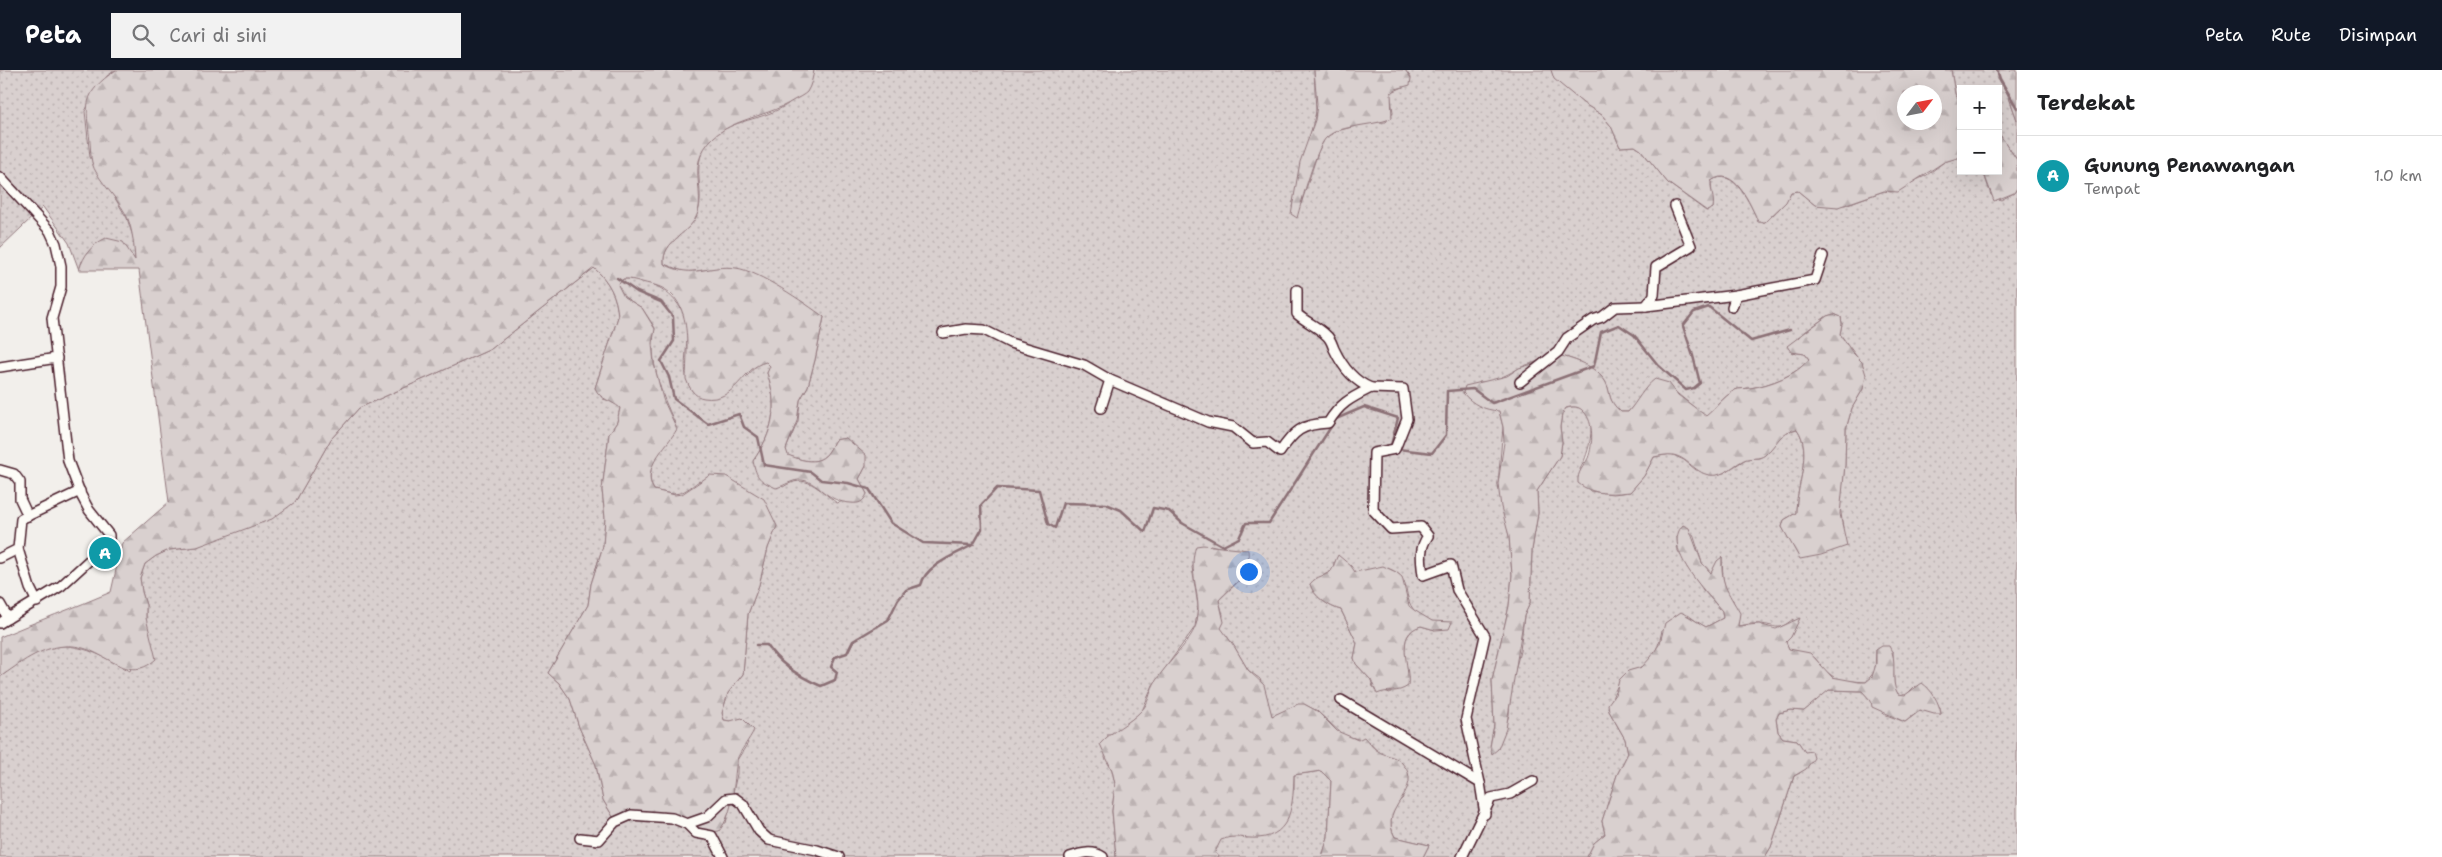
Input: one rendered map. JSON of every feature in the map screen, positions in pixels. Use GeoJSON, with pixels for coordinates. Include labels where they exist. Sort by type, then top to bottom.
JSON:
{"type":"FeatureCollection","features":[{"type":"Feature","properties":{"kind":"street"},"geometry":{"type":"LineString","coordinates":[[0,177],[50,231],[56,244],[61,266],[61,287],[52,318],[68,461],[89,510],[109,535],[110,542],[62,586],[38,602],[4,620],[0,604]]}},
{"type":"Feature","properties":{"kind":"street"},"geometry":{"type":"LineString","coordinates":[[1646,306],[1654,295],[1656,267],[1692,246],[1675,206]]}},
{"type":"Feature","properties":{"kind":"street"},"geometry":{"type":"LineString","coordinates":[[1520,382],[1558,352],[1567,338],[1593,320],[1602,317],[1617,307],[1646,306],[1736,294],[1815,280],[1824,256]]}},
{"type":"Feature","properties":{"kind":"street"},"geometry":{"type":"LineString","coordinates":[[1297,290],[1297,314],[1316,326],[1331,340],[1346,372],[1371,388],[1403,389],[1407,419],[1395,449],[1374,453],[1373,510],[1391,528],[1421,527],[1428,536],[1422,543],[1423,575],[1451,565],[1458,590],[1485,636],[1466,719],[1485,814]]}},
{"type":"Feature","properties":{"kind":"street"},"geometry":{"type":"LineString","coordinates":[[1732,307],[1736,294]]}},
{"type":"Feature","properties":{"kind":"street"},"geometry":{"type":"LineString","coordinates":[[943,333],[966,329],[984,330],[1010,343],[1084,365],[1110,380],[1208,422],[1233,427],[1253,443],[1267,442],[1280,452],[1289,438],[1296,435],[1299,428],[1306,425],[1328,423],[1336,409],[1346,401],[1371,388]]}},
{"type":"Feature","properties":{"kind":"street"},"geometry":{"type":"LineString","coordinates":[[0,367],[57,358]]}},
{"type":"Feature","properties":{"kind":"street"},"geometry":{"type":"LineString","coordinates":[[1101,408],[1110,380]]}},
{"type":"Feature","properties":{"kind":"street"},"geometry":{"type":"LineString","coordinates":[[0,470],[14,474],[20,482],[20,499],[28,516]]}},
{"type":"Feature","properties":{"kind":"street"},"geometry":{"type":"LineString","coordinates":[[38,602],[30,588],[18,549],[21,519],[80,491]]}},
{"type":"Feature","properties":{"kind":"street"},"geometry":{"type":"LineString","coordinates":[[0,558],[18,549]]}},
{"type":"Feature","properties":{"kind":"street"},"geometry":{"type":"LineString","coordinates":[[1341,700],[1480,783]]}},
{"type":"Feature","properties":{"kind":"street"},"geometry":{"type":"LineString","coordinates":[[1462,857],[1492,798],[1510,794],[1533,781]]}},
{"type":"Feature","properties":{"kind":"street"},"geometry":{"type":"LineString","coordinates":[[687,824],[707,817],[726,799],[735,798],[744,804],[759,831],[769,840],[834,856]]}},
{"type":"Feature","properties":{"kind":"street"},"geometry":{"type":"LineString","coordinates":[[580,838],[599,840],[615,822],[631,815],[672,818],[687,824],[696,833],[712,836],[723,857]]}},
{"type":"Feature","properties":{"kind":"street"},"geometry":{"type":"LineString","coordinates":[[1070,857],[1080,853],[1097,853],[1103,857]]}},
{"type":"Feature","properties":{"kind":"green space"},"geometry":{"type":"Polygon","coordinates":[[[0,70],[116,70],[107,76],[85,111],[90,157],[127,218],[134,240],[135,262],[82,261],[79,270],[69,243],[43,207],[0,248],[0,70]]]}},
{"type":"Feature","properties":{"kind":"green space"},"geometry":{"type":"Polygon","coordinates":[[[116,70],[814,70],[807,92],[782,107],[730,127],[708,143],[699,161],[698,212],[690,226],[667,249],[664,256],[664,264],[684,271],[726,267],[746,270],[781,288],[824,317],[808,386],[800,400],[797,421],[786,449],[788,455],[815,461],[825,456],[835,440],[846,438],[866,455],[866,466],[859,479],[867,494],[863,501],[859,503],[842,502],[829,496],[813,484],[802,480],[776,488],[762,481],[756,472],[753,461],[765,440],[772,419],[773,397],[767,373],[770,366],[766,362],[758,365],[724,395],[715,398],[697,396],[690,388],[686,379],[687,336],[685,322],[681,309],[674,297],[664,289],[633,280],[623,279],[618,285],[624,297],[642,308],[655,329],[652,343],[654,364],[663,399],[677,429],[652,466],[650,474],[654,490],[675,495],[682,494],[710,475],[726,476],[764,499],[777,526],[768,548],[759,585],[748,614],[743,674],[728,693],[722,713],[724,720],[730,721],[742,718],[754,730],[737,760],[731,806],[719,831],[710,832],[662,814],[615,820],[603,800],[596,765],[579,727],[570,699],[559,683],[548,673],[588,605],[591,584],[603,546],[605,518],[602,490],[609,434],[617,422],[620,408],[603,397],[595,388],[618,317],[616,303],[611,290],[604,278],[594,268],[491,349],[359,408],[331,439],[295,502],[272,519],[197,547],[169,550],[145,564],[140,578],[146,605],[146,618],[156,659],[145,667],[134,669],[124,667],[91,651],[79,647],[65,646],[55,647],[38,653],[0,677],[0,637],[111,592],[122,543],[169,502],[139,270],[79,270],[89,251],[106,238],[123,242],[135,260],[134,245],[128,219],[93,165],[87,119],[88,101],[91,94],[105,78],[116,70]]]}},
{"type":"Feature","properties":{"kind":"green space"},"geometry":{"type":"Polygon","coordinates":[[[814,70],[1314,70],[1316,112],[1292,207],[1301,204],[1318,152],[1325,138],[1337,131],[1371,122],[1386,122],[1393,112],[1390,93],[1403,87],[1411,78],[1405,70],[1551,70],[1555,79],[1583,103],[1602,115],[1611,126],[1620,147],[1635,146],[1641,150],[1668,183],[1706,211],[1713,208],[1711,181],[1719,177],[1727,178],[1734,182],[1746,197],[1759,222],[1765,222],[1773,215],[1791,192],[1798,191],[1815,205],[1845,205],[1884,191],[1891,192],[1927,175],[1944,162],[1957,158],[1957,175],[1984,175],[1991,195],[2001,200],[2014,193],[2017,188],[2017,857],[1765,857],[1771,847],[1794,776],[1800,773],[1805,753],[1797,740],[1783,738],[1778,732],[1776,719],[1779,713],[1790,710],[1804,711],[1828,690],[1862,691],[1884,714],[1905,722],[1921,710],[1941,714],[1940,707],[1915,686],[1905,696],[1898,694],[1894,688],[1893,652],[1876,650],[1875,671],[1866,682],[1838,680],[1824,670],[1815,658],[1789,649],[1786,642],[1791,637],[1793,619],[1780,627],[1756,624],[1738,626],[1733,600],[1727,595],[1723,579],[1722,558],[1711,573],[1702,563],[1693,534],[1677,537],[1678,551],[1703,590],[1722,611],[1723,618],[1706,627],[1688,615],[1662,630],[1658,645],[1650,660],[1642,667],[1629,672],[1617,686],[1609,711],[1625,739],[1628,753],[1617,775],[1602,821],[1605,834],[1594,843],[1587,857],[1423,857],[1429,845],[1395,837],[1391,826],[1391,816],[1403,798],[1397,759],[1379,753],[1369,742],[1343,735],[1317,711],[1304,704],[1272,716],[1260,679],[1248,670],[1234,646],[1220,628],[1223,615],[1219,600],[1240,580],[1249,558],[1242,549],[1234,550],[1210,545],[1192,567],[1198,606],[1195,627],[1153,685],[1142,711],[1115,733],[1108,734],[1105,758],[1112,770],[1115,784],[1112,811],[1116,857],[0,857],[0,677],[32,655],[58,646],[70,646],[95,653],[130,671],[146,618],[146,605],[140,578],[145,564],[169,550],[197,547],[295,502],[331,439],[359,408],[491,349],[594,268],[604,278],[611,290],[616,303],[618,317],[595,388],[603,399],[614,402],[620,408],[617,422],[609,434],[602,490],[605,518],[603,546],[591,584],[588,605],[548,673],[559,683],[570,699],[579,727],[596,765],[603,800],[615,820],[726,823],[737,774],[737,760],[748,743],[730,721],[724,720],[722,713],[728,693],[743,674],[748,614],[759,585],[768,548],[777,526],[699,481],[687,490],[674,494],[654,490],[650,474],[652,465],[675,423],[657,377],[653,352],[655,328],[642,308],[624,297],[618,285],[623,279],[646,282],[662,289],[678,304],[687,330],[685,369],[687,381],[693,392],[745,378],[759,363],[766,361],[771,367],[767,373],[773,397],[772,419],[765,440],[753,461],[783,487],[798,481],[812,484],[837,503],[867,494],[859,479],[866,466],[846,438],[835,440],[825,456],[815,461],[787,455],[786,449],[798,421],[800,400],[808,386],[824,317],[773,284],[722,268],[685,272],[664,264],[664,256],[667,249],[689,226],[698,212],[700,204],[699,162],[706,145],[723,130],[786,106],[811,79],[814,70]],[[1834,314],[1827,316],[1798,337],[1791,352],[1805,354],[1809,359],[1798,370],[1766,384],[1735,390],[1723,399],[1706,417],[1673,390],[1642,396],[1628,412],[1621,412],[1613,404],[1605,381],[1594,369],[1580,362],[1549,352],[1537,361],[1499,378],[1479,382],[1499,411],[1503,427],[1498,484],[1509,536],[1512,575],[1509,606],[1492,680],[1494,725],[1490,746],[1498,749],[1509,715],[1511,686],[1520,651],[1524,616],[1530,603],[1532,550],[1538,513],[1537,491],[1560,456],[1562,442],[1560,427],[1562,414],[1566,408],[1578,407],[1585,411],[1590,418],[1591,428],[1588,451],[1580,469],[1590,491],[1613,494],[1630,492],[1644,476],[1654,457],[1671,454],[1684,460],[1696,470],[1724,473],[1746,459],[1759,458],[1765,455],[1783,433],[1797,429],[1802,438],[1804,448],[1803,470],[1796,513],[1784,520],[1782,527],[1793,545],[1843,528],[1840,506],[1845,465],[1846,429],[1852,408],[1863,389],[1857,357],[1840,334],[1841,317],[1834,314]],[[1334,562],[1333,570],[1310,584],[1314,593],[1322,600],[1341,610],[1357,643],[1354,658],[1356,664],[1371,680],[1373,687],[1390,693],[1404,659],[1406,638],[1414,628],[1421,626],[1435,630],[1438,623],[1416,612],[1411,606],[1402,578],[1391,569],[1380,568],[1367,572],[1351,570],[1334,562]]]}},
{"type":"Feature","properties":{"kind":"green space"},"geometry":{"type":"Polygon","coordinates":[[[1314,70],[1405,70],[1411,78],[1410,85],[1396,89],[1391,93],[1392,118],[1341,130],[1326,138],[1314,163],[1297,218],[1291,214],[1300,162],[1315,120],[1317,104],[1314,70]]]}},
{"type":"Feature","properties":{"kind":"green space"},"geometry":{"type":"Polygon","coordinates":[[[1551,70],[1951,70],[1957,97],[1957,158],[1944,162],[1898,192],[1884,191],[1838,207],[1815,205],[1798,191],[1791,192],[1786,202],[1765,222],[1758,222],[1746,197],[1734,182],[1727,178],[1719,177],[1711,181],[1713,208],[1707,211],[1668,183],[1641,150],[1635,146],[1620,147],[1611,126],[1602,115],[1583,103],[1554,79],[1551,70]]]}},
{"type":"Feature","properties":{"kind":"green space"},"geometry":{"type":"Polygon","coordinates":[[[1951,70],[1999,70],[2017,120],[2017,160],[2002,138],[2002,85],[1957,85],[1957,97],[1951,70]]]}},
{"type":"Feature","properties":{"kind":"green space"},"geometry":{"type":"Polygon","coordinates":[[[1999,70],[2017,70],[2017,120],[2009,97],[1998,78],[1999,70]]]}},
{"type":"Feature","properties":{"kind":"green space"},"geometry":{"type":"Polygon","coordinates":[[[2002,138],[2017,160],[2017,188],[2014,193],[1994,201],[1984,175],[2002,175],[2002,138]]]}},
{"type":"Feature","properties":{"kind":"green space"},"geometry":{"type":"Polygon","coordinates":[[[1834,314],[1841,317],[1840,334],[1852,352],[1862,362],[1866,375],[1863,389],[1852,408],[1846,429],[1845,465],[1840,514],[1847,546],[1821,555],[1800,559],[1782,527],[1784,520],[1796,513],[1803,470],[1804,448],[1802,438],[1797,429],[1783,435],[1763,457],[1744,460],[1721,474],[1704,474],[1679,457],[1663,455],[1654,457],[1644,476],[1630,492],[1602,493],[1590,490],[1578,483],[1580,472],[1590,453],[1591,428],[1587,416],[1582,410],[1576,407],[1566,408],[1562,414],[1560,427],[1562,442],[1560,456],[1537,491],[1538,513],[1532,550],[1530,603],[1524,616],[1506,729],[1498,749],[1492,754],[1490,747],[1494,725],[1492,680],[1509,606],[1512,575],[1509,536],[1501,507],[1498,484],[1504,442],[1503,427],[1499,411],[1483,408],[1470,400],[1463,393],[1465,386],[1507,376],[1519,368],[1539,362],[1549,352],[1580,362],[1594,369],[1605,381],[1611,400],[1621,412],[1628,412],[1647,386],[1655,379],[1669,383],[1678,395],[1706,416],[1735,390],[1766,384],[1798,370],[1809,359],[1805,354],[1791,352],[1787,346],[1827,316],[1834,314]]]}},
{"type":"Feature","properties":{"kind":"green space"},"geometry":{"type":"Polygon","coordinates":[[[1683,525],[1689,528],[1702,563],[1711,573],[1717,561],[1722,557],[1724,581],[1728,593],[1740,613],[1738,626],[1759,624],[1776,629],[1800,618],[1791,637],[1786,642],[1789,649],[1810,653],[1832,677],[1859,682],[1866,682],[1872,677],[1876,664],[1876,650],[1882,646],[1889,646],[1893,658],[1895,689],[1898,694],[1905,695],[1922,683],[1929,689],[1939,705],[1941,714],[1920,710],[1905,722],[1872,707],[1871,701],[1862,691],[1829,690],[1804,711],[1790,710],[1779,713],[1776,719],[1778,732],[1783,738],[1797,740],[1805,752],[1812,751],[1814,758],[1806,769],[1794,776],[1771,847],[1765,857],[1587,857],[1594,843],[1605,834],[1602,821],[1617,775],[1628,753],[1625,739],[1609,711],[1608,704],[1616,693],[1619,680],[1628,671],[1642,667],[1660,643],[1665,623],[1681,612],[1706,627],[1723,618],[1722,611],[1697,582],[1682,558],[1678,546],[1678,535],[1683,525]]]}},
{"type":"Feature","properties":{"kind":"green space"},"geometry":{"type":"Polygon","coordinates":[[[1203,545],[1248,550],[1247,567],[1244,573],[1219,600],[1224,622],[1221,628],[1248,670],[1264,685],[1272,716],[1298,704],[1304,704],[1317,711],[1337,731],[1358,740],[1364,737],[1376,750],[1400,761],[1408,773],[1409,782],[1392,817],[1391,826],[1395,837],[1429,845],[1423,857],[1322,857],[1328,837],[1331,781],[1321,771],[1294,775],[1293,796],[1289,815],[1285,824],[1270,836],[1258,838],[1235,837],[1221,840],[1215,852],[1219,857],[1116,857],[1112,811],[1115,784],[1112,770],[1100,744],[1144,708],[1152,687],[1190,637],[1197,621],[1198,612],[1193,565],[1194,555],[1196,546],[1203,545]]]}},
{"type":"Feature","properties":{"kind":"green space"},"geometry":{"type":"Polygon","coordinates":[[[1338,555],[1355,572],[1383,566],[1396,572],[1402,577],[1409,606],[1432,621],[1452,622],[1449,629],[1435,630],[1421,626],[1413,630],[1408,636],[1405,643],[1405,652],[1408,686],[1396,691],[1377,694],[1371,680],[1356,664],[1354,658],[1357,643],[1341,610],[1322,600],[1314,593],[1310,584],[1331,571],[1338,555]]]}},
{"type":"Feature","properties":{"kind":"green space"},"geometry":{"type":"Polygon","coordinates":[[[1321,771],[1331,781],[1328,837],[1322,857],[1219,857],[1215,852],[1220,840],[1234,835],[1247,838],[1294,790],[1294,775],[1321,771]]]}},
{"type":"Feature","properties":{"kind":"waterway"},"geometry":{"type":"LineString","coordinates":[[1997,70],[2000,79],[2017,108]]}},
{"type":"Feature","properties":{"kind":"waterway"},"geometry":{"type":"LineString","coordinates":[[617,278],[637,292],[661,302],[673,317],[674,341],[661,361],[669,377],[674,399],[708,424],[739,414],[744,427],[758,437],[764,465],[811,472],[821,480],[848,483],[869,489],[891,523],[923,543],[973,545],[982,529],[981,505],[997,488],[1039,490],[1048,524],[1055,528],[1063,503],[1106,504],[1121,510],[1145,532],[1153,508],[1169,511],[1182,523],[1223,546],[1239,538],[1246,523],[1269,523],[1336,419],[1364,407],[1398,418],[1390,449]]}},
{"type":"Feature","properties":{"kind":"waterway"},"geometry":{"type":"LineString","coordinates":[[1398,449],[1432,453],[1446,435],[1447,391],[1473,389],[1492,403],[1594,366],[1601,332],[1619,325],[1634,335],[1658,365],[1686,390],[1694,388],[1700,383],[1683,326],[1694,312],[1709,307],[1751,341],[1790,330]]}},
{"type":"Feature","properties":{"kind":"waterway"},"geometry":{"type":"LineString","coordinates":[[756,645],[767,645],[791,669],[821,686],[835,680],[837,672],[831,667],[835,657],[847,653],[853,641],[888,620],[898,600],[906,590],[921,585],[928,572],[934,567],[971,546]]}},
{"type":"Feature","properties":{"kind":"place","name":"Gunung Penawangan"},"geometry":{"type":"Point","coordinates":[105,553]}}]}
